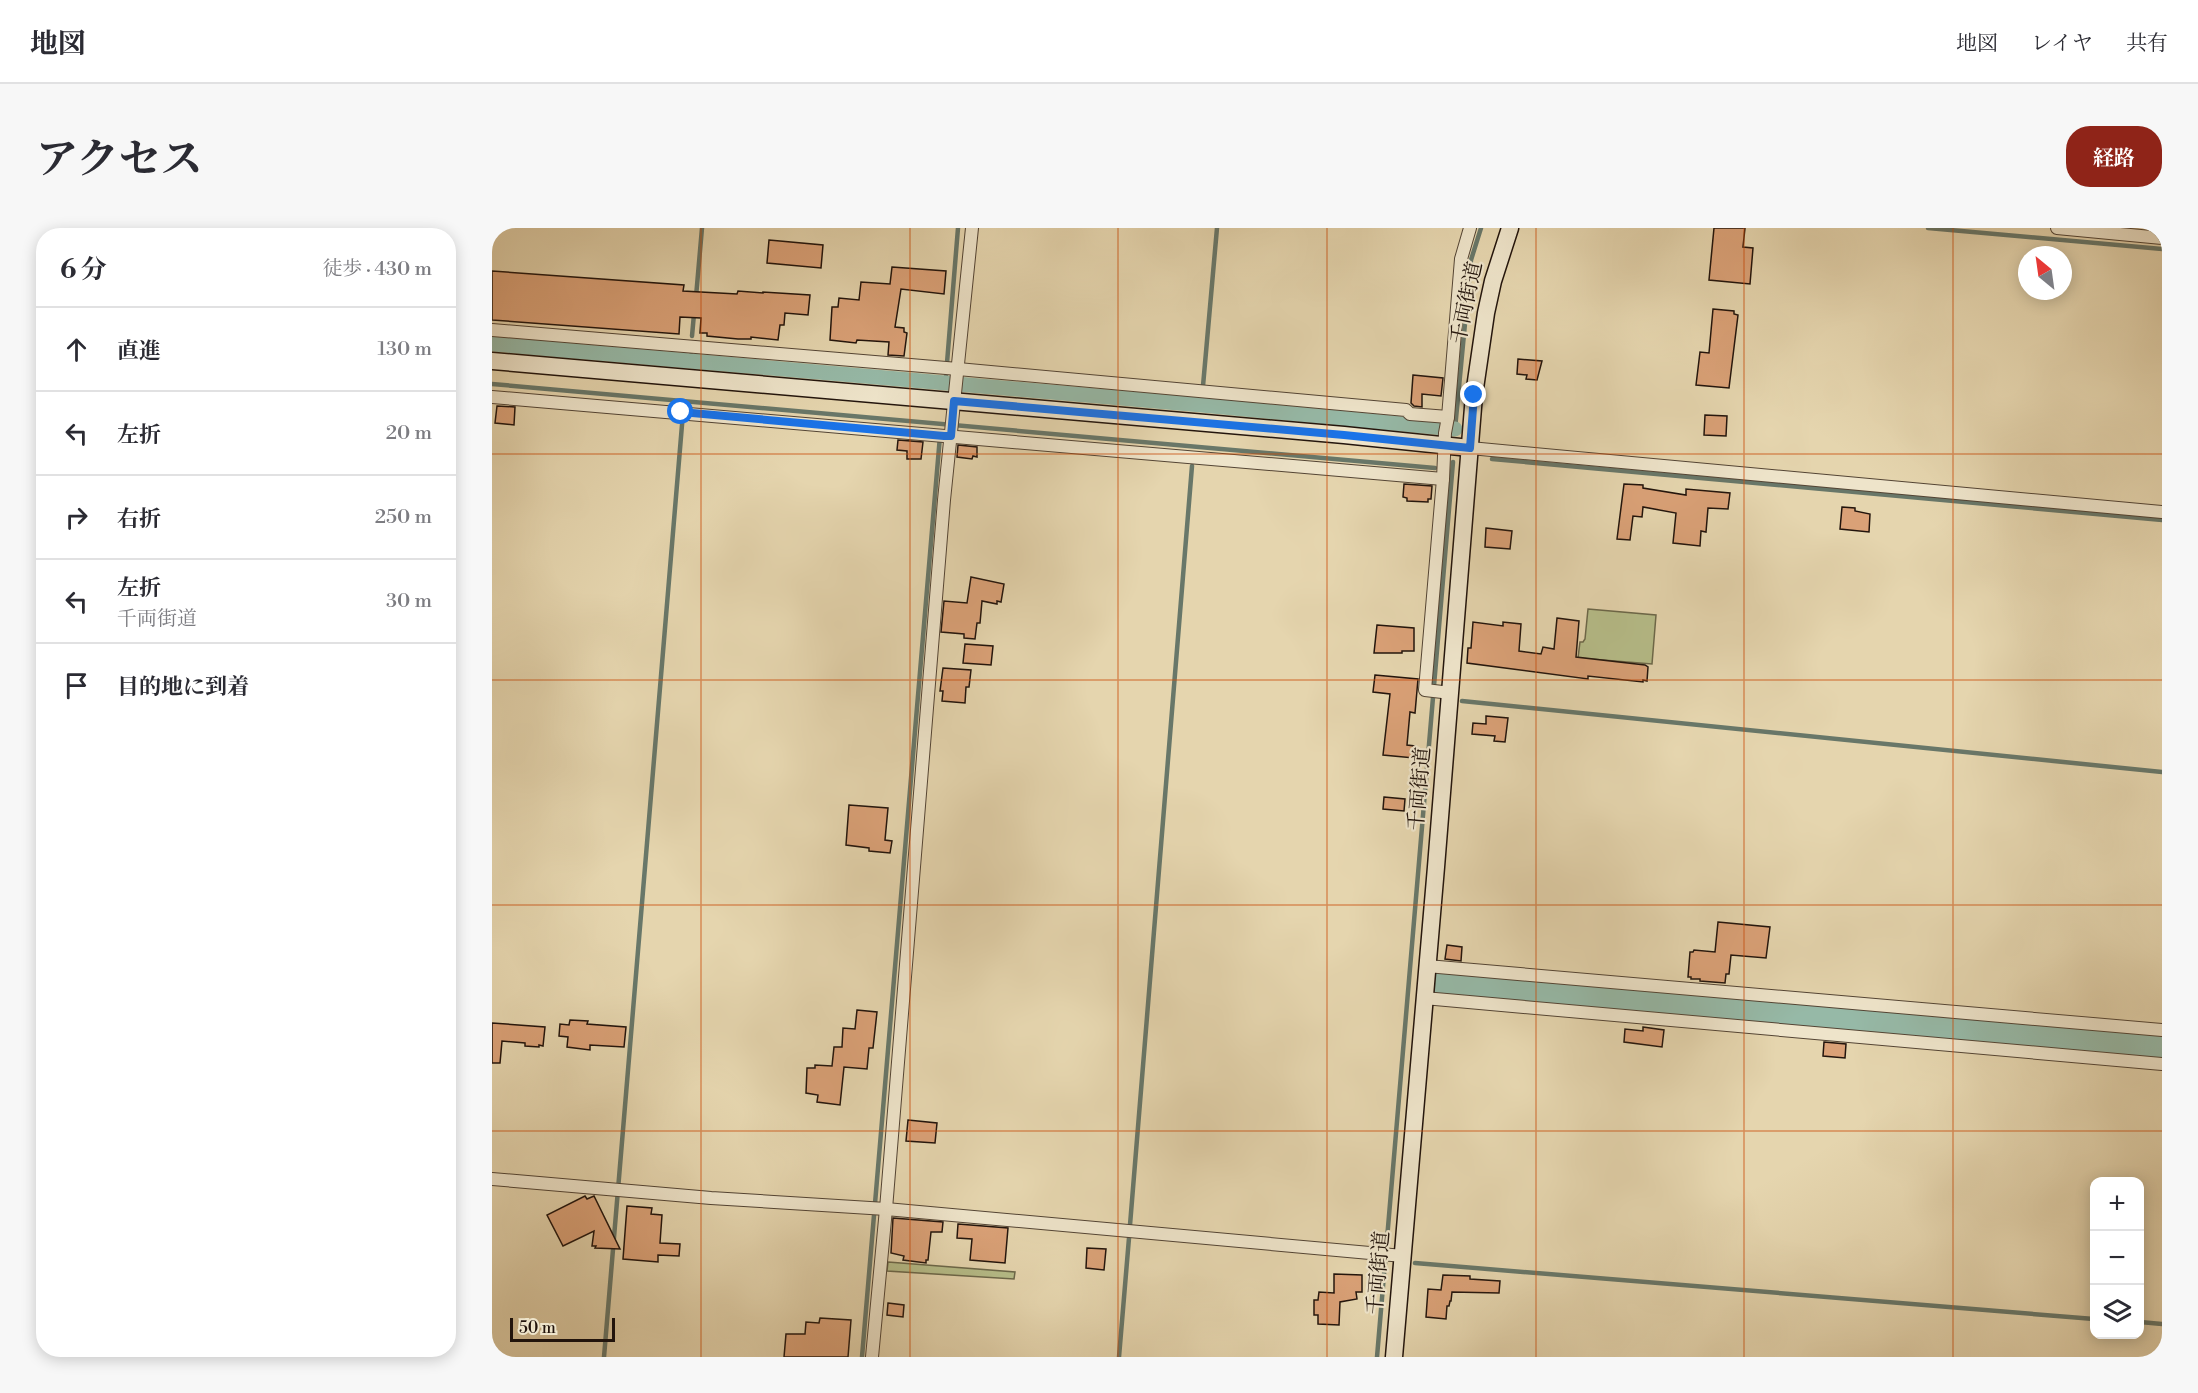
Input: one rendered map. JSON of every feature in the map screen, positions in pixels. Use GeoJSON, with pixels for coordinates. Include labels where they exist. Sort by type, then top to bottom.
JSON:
{"type":"FeatureCollection","features":[{"type":"Feature","properties":{"kind":"street"},"geometry":{"type":"LineString","coordinates":[[872,1357],[878,1208],[945,435],[952,418],[955,396],[972,228]]}},
{"type":"Feature","properties":{"kind":"street"},"geometry":{"type":"LineString","coordinates":[[1439,692],[1425,690],[1461,259],[1470,228]]}},
{"type":"Feature","properties":{"kind":"street","name":"千両街道"},"geometry":{"type":"LineString","coordinates":[[1394,1357],[1391,1255],[1427,966],[1439,692],[1470,448],[1480,346],[1494,280],[1510,228]]}},
{"type":"Feature","properties":{"kind":"street"},"geometry":{"type":"LineString","coordinates":[[2057,228],[2162,237]]}},
{"type":"Feature","properties":{"kind":"street"},"geometry":{"type":"LineString","coordinates":[[492,330],[957,373],[1407,410],[1410,414],[1446,429],[1470,448],[2162,512]]}},
{"type":"Feature","properties":{"kind":"street"},"geometry":{"type":"LineString","coordinates":[[492,361],[955,396],[1446,429]]}},
{"type":"Feature","properties":{"kind":"street"},"geometry":{"type":"LineString","coordinates":[[492,397],[1443,479]]}},
{"type":"Feature","properties":{"kind":"street"},"geometry":{"type":"LineString","coordinates":[[1427,966],[2162,1030]]}},
{"type":"Feature","properties":{"kind":"street"},"geometry":{"type":"LineString","coordinates":[[1424,999],[2162,1064]]}},
{"type":"Feature","properties":{"kind":"street"},"geometry":{"type":"LineString","coordinates":[[492,1179],[878,1208],[1391,1255]]}},
{"type":"Feature","properties":{"kind":"green space"},"geometry":{"type":"Polygon","coordinates":[[[1588,609],[1656,615],[1652,664],[1578,658],[1580,642],[1585,639],[1588,609]]]}},
{"type":"Feature","properties":{"kind":"green space"},"geometry":{"type":"Polygon","coordinates":[[[888,1262],[1015,1272],[1014,1279],[887,1271],[888,1262]]]}},
{"type":"Feature","properties":{"kind":"building"},"geometry":{"type":"Polygon","coordinates":[[[1714,228],[1745,228],[1743,247],[1753,248],[1750,284],[1709,280],[1714,228]]]}},
{"type":"Feature","properties":{"kind":"building"},"geometry":{"type":"Polygon","coordinates":[[[769,240],[823,245],[821,268],[767,263],[769,240]]]}},
{"type":"Feature","properties":{"kind":"building"},"geometry":{"type":"Polygon","coordinates":[[[892,267],[946,271],[944,294],[901,289],[895,327],[904,328],[904,332],[907,333],[904,356],[888,355],[889,342],[857,340],[856,343],[830,340],[832,307],[838,307],[839,298],[859,300],[861,282],[890,284],[892,267]]]}},
{"type":"Feature","properties":{"kind":"building"},"geometry":{"type":"Polygon","coordinates":[[[492,271],[684,285],[683,291],[810,295],[808,315],[785,313],[784,325],[780,325],[778,340],[707,336],[707,333],[700,333],[701,318],[680,317],[679,334],[492,320],[492,271]]]}},
{"type":"Feature","properties":{"kind":"building"},"geometry":{"type":"Polygon","coordinates":[[[1713,309],[1734,311],[1734,314],[1738,315],[1729,388],[1696,385],[1700,352],[1709,353],[1713,309]]]}},
{"type":"Feature","properties":{"kind":"building"},"geometry":{"type":"Polygon","coordinates":[[[1518,359],[1542,361],[1537,380],[1526,379],[1527,375],[1517,374],[1518,359]]]}},
{"type":"Feature","properties":{"kind":"building"},"geometry":{"type":"Polygon","coordinates":[[[1413,375],[1443,378],[1441,396],[1422,394],[1422,407],[1414,406],[1411,403],[1413,375]]]}},
{"type":"Feature","properties":{"kind":"building"},"geometry":{"type":"Polygon","coordinates":[[[497,406],[515,407],[514,425],[495,423],[497,406]]]}},
{"type":"Feature","properties":{"kind":"building"},"geometry":{"type":"Polygon","coordinates":[[[1705,415],[1727,416],[1726,436],[1704,435],[1705,415]]]}},
{"type":"Feature","properties":{"kind":"building"},"geometry":{"type":"Polygon","coordinates":[[[898,440],[923,442],[921,459],[907,459],[907,451],[897,450],[898,440]]]}},
{"type":"Feature","properties":{"kind":"building"},"geometry":{"type":"Polygon","coordinates":[[[958,445],[977,447],[977,457],[973,456],[972,459],[957,457],[958,445]]]}},
{"type":"Feature","properties":{"kind":"building"},"geometry":{"type":"Polygon","coordinates":[[[1404,484],[1432,486],[1431,499],[1428,499],[1428,502],[1407,501],[1407,498],[1403,497],[1404,484]]]}},
{"type":"Feature","properties":{"kind":"building"},"geometry":{"type":"Polygon","coordinates":[[[1624,484],[1643,485],[1643,488],[1686,495],[1686,489],[1730,493],[1728,509],[1708,508],[1706,532],[1701,531],[1700,546],[1673,543],[1676,513],[1643,507],[1642,517],[1633,516],[1630,540],[1617,539],[1624,484]]]}},
{"type":"Feature","properties":{"kind":"building"},"geometry":{"type":"Polygon","coordinates":[[[1842,507],[1855,508],[1855,511],[1870,514],[1869,532],[1840,529],[1842,507]]]}},
{"type":"Feature","properties":{"kind":"building"},"geometry":{"type":"Polygon","coordinates":[[[1486,528],[1512,531],[1510,549],[1485,547],[1486,528]]]}},
{"type":"Feature","properties":{"kind":"building"},"geometry":{"type":"Polygon","coordinates":[[[971,577],[1004,584],[1001,602],[997,601],[997,604],[982,601],[980,623],[977,623],[975,639],[964,638],[964,634],[941,632],[944,601],[967,603],[971,577]]]}},
{"type":"Feature","properties":{"kind":"building"},"geometry":{"type":"Polygon","coordinates":[[[1557,618],[1579,621],[1576,657],[1645,665],[1648,667],[1647,681],[1588,676],[1588,679],[1467,663],[1473,622],[1503,626],[1503,622],[1521,624],[1519,651],[1541,654],[1543,647],[1554,649],[1557,618]]]}},
{"type":"Feature","properties":{"kind":"building"},"geometry":{"type":"Polygon","coordinates":[[[1377,625],[1414,628],[1414,651],[1374,653],[1377,625]]]}},
{"type":"Feature","properties":{"kind":"building"},"geometry":{"type":"Polygon","coordinates":[[[965,644],[993,646],[991,665],[963,663],[965,644]]]}},
{"type":"Feature","properties":{"kind":"building"},"geometry":{"type":"Polygon","coordinates":[[[943,668],[971,670],[969,687],[966,687],[965,703],[942,701],[943,691],[940,691],[943,668]]]}},
{"type":"Feature","properties":{"kind":"building"},"geometry":{"type":"Polygon","coordinates":[[[1375,675],[1418,679],[1415,713],[1410,712],[1407,745],[1415,746],[1414,758],[1383,755],[1390,694],[1373,692],[1375,675]]]}},
{"type":"Feature","properties":{"kind":"building"},"geometry":{"type":"Polygon","coordinates":[[[1486,716],[1508,718],[1505,742],[1494,741],[1495,736],[1472,734],[1473,723],[1486,724],[1486,716]]]}},
{"type":"Feature","properties":{"kind":"building"},"geometry":{"type":"Polygon","coordinates":[[[1384,797],[1405,799],[1404,811],[1383,809],[1384,797]]]}},
{"type":"Feature","properties":{"kind":"building"},"geometry":{"type":"Polygon","coordinates":[[[849,805],[888,808],[885,840],[892,841],[890,853],[846,845],[849,805]]]}},
{"type":"Feature","properties":{"kind":"building"},"geometry":{"type":"Polygon","coordinates":[[[1718,922],[1770,927],[1766,958],[1731,955],[1729,974],[1726,974],[1725,983],[1691,979],[1688,977],[1690,952],[1694,950],[1715,952],[1718,922]]]}},
{"type":"Feature","properties":{"kind":"building"},"geometry":{"type":"Polygon","coordinates":[[[1447,945],[1462,947],[1461,961],[1445,959],[1447,945]]]}},
{"type":"Feature","properties":{"kind":"building"},"geometry":{"type":"Polygon","coordinates":[[[857,1010],[877,1012],[873,1048],[869,1048],[867,1069],[844,1067],[840,1105],[817,1102],[818,1095],[806,1093],[807,1068],[815,1068],[815,1065],[832,1066],[834,1047],[842,1047],[843,1028],[855,1029],[857,1010]]]}},
{"type":"Feature","properties":{"kind":"building"},"geometry":{"type":"Polygon","coordinates":[[[570,1020],[588,1021],[587,1024],[626,1027],[624,1047],[590,1045],[590,1050],[567,1047],[568,1037],[559,1036],[560,1024],[569,1025],[570,1020]]]}},
{"type":"Feature","properties":{"kind":"building"},"geometry":{"type":"Polygon","coordinates":[[[492,1023],[545,1027],[543,1046],[525,1046],[525,1043],[502,1041],[500,1063],[492,1063],[492,1023]]]}},
{"type":"Feature","properties":{"kind":"building"},"geometry":{"type":"Polygon","coordinates":[[[1643,1027],[1664,1030],[1662,1047],[1624,1042],[1625,1029],[1643,1031],[1643,1027]]]}},
{"type":"Feature","properties":{"kind":"building"},"geometry":{"type":"Polygon","coordinates":[[[1824,1042],[1846,1044],[1845,1058],[1823,1056],[1824,1042]]]}},
{"type":"Feature","properties":{"kind":"building"},"geometry":{"type":"Polygon","coordinates":[[[908,1120],[937,1123],[935,1143],[906,1141],[908,1120]]]}},
{"type":"Feature","properties":{"kind":"building"},"geometry":{"type":"Polygon","coordinates":[[[585,1196],[587,1199],[594,1196],[620,1249],[592,1246],[594,1231],[563,1246],[547,1215],[585,1196]]]}},
{"type":"Feature","properties":{"kind":"building"},"geometry":{"type":"Polygon","coordinates":[[[627,1206],[652,1208],[651,1214],[662,1215],[660,1243],[680,1244],[679,1256],[658,1255],[658,1262],[623,1259],[627,1206]]]}},
{"type":"Feature","properties":{"kind":"building"},"geometry":{"type":"Polygon","coordinates":[[[893,1218],[943,1222],[942,1232],[931,1232],[926,1263],[903,1260],[904,1256],[891,1253],[893,1218]]]}},
{"type":"Feature","properties":{"kind":"building"},"geometry":{"type":"Polygon","coordinates":[[[958,1224],[1008,1228],[1005,1263],[970,1260],[972,1239],[957,1238],[958,1224]]]}},
{"type":"Feature","properties":{"kind":"building"},"geometry":{"type":"Polygon","coordinates":[[[1087,1248],[1106,1249],[1104,1270],[1086,1268],[1087,1248]]]}},
{"type":"Feature","properties":{"kind":"building"},"geometry":{"type":"Polygon","coordinates":[[[1334,1274],[1362,1275],[1362,1292],[1356,1292],[1357,1299],[1340,1302],[1339,1325],[1318,1324],[1318,1315],[1314,1315],[1314,1300],[1318,1300],[1319,1292],[1334,1293],[1334,1274]]]}},
{"type":"Feature","properties":{"kind":"building"},"geometry":{"type":"Polygon","coordinates":[[[1443,1275],[1470,1276],[1470,1279],[1500,1281],[1499,1293],[1452,1292],[1451,1301],[1447,1306],[1446,1319],[1426,1317],[1428,1289],[1441,1290],[1443,1275]]]}},
{"type":"Feature","properties":{"kind":"building"},"geometry":{"type":"Polygon","coordinates":[[[888,1303],[904,1305],[903,1317],[887,1315],[888,1303]]]}},
{"type":"Feature","properties":{"kind":"building"},"geometry":{"type":"Polygon","coordinates":[[[820,1318],[851,1320],[848,1357],[784,1357],[786,1334],[805,1334],[806,1322],[819,1323],[820,1318]]]}},
{"type":"Feature","properties":{"kind":"waterway"},"geometry":{"type":"LineString","coordinates":[[696,297],[702,228]]}},
{"type":"Feature","properties":{"kind":"waterway"},"geometry":{"type":"LineString","coordinates":[[947,363],[958,228]]}},
{"type":"Feature","properties":{"kind":"waterway"},"geometry":{"type":"LineString","coordinates":[[1203,386],[1217,228]]}},
{"type":"Feature","properties":{"kind":"waterway"},"geometry":{"type":"LineString","coordinates":[[1455,429],[1471,260],[1481,228]]}},
{"type":"Feature","properties":{"kind":"waterway"},"geometry":{"type":"LineString","coordinates":[[1928,228],[2162,249]]}},
{"type":"Feature","properties":{"kind":"waterway"},"geometry":{"type":"LineString","coordinates":[[692,336],[694,314]]}},
{"type":"Feature","properties":{"kind":"waterway"},"geometry":{"type":"LineString","coordinates":[[492,344],[1455,429]]}},
{"type":"Feature","properties":{"kind":"waterway"},"geometry":{"type":"LineString","coordinates":[[690,361],[691,355]]}},
{"type":"Feature","properties":{"kind":"waterway"},"geometry":{"type":"LineString","coordinates":[[945,384],[946,376]]}},
{"type":"Feature","properties":{"kind":"waterway"},"geometry":{"type":"LineString","coordinates":[[492,384],[1435,468]]}},
{"type":"Feature","properties":{"kind":"waterway"},"geometry":{"type":"LineString","coordinates":[[1202,399],[1202,405]]}},
{"type":"Feature","properties":{"kind":"waterway"},"geometry":{"type":"LineString","coordinates":[[604,1357],[684,401]]}},
{"type":"Feature","properties":{"kind":"waterway"},"geometry":{"type":"LineString","coordinates":[[862,1357],[940,436]]}},
{"type":"Feature","properties":{"kind":"waterway"},"geometry":{"type":"LineString","coordinates":[[1492,459],[2162,520]]}},
{"type":"Feature","properties":{"kind":"waterway"},"geometry":{"type":"LineString","coordinates":[[1377,1357],[1453,462]]}},
{"type":"Feature","properties":{"kind":"waterway"},"geometry":{"type":"LineString","coordinates":[[1130,1225],[1192,466]]}},
{"type":"Feature","properties":{"kind":"waterway"},"geometry":{"type":"LineString","coordinates":[[1462,701],[2162,772]]}},
{"type":"Feature","properties":{"kind":"waterway"},"geometry":{"type":"LineString","coordinates":[[1439,985],[2162,1048]]}},
{"type":"Feature","properties":{"kind":"waterway"},"geometry":{"type":"LineString","coordinates":[[1119,1357],[1129,1238]]}},
{"type":"Feature","properties":{"kind":"waterway"},"geometry":{"type":"LineString","coordinates":[[1415,1263],[2090,1319]]}},
{"type":"Feature","properties":{"kind":"waterway"},"geometry":{"type":"LineString","coordinates":[[2144,1322],[2162,1324]]}},
{"type":"Feature","properties":{"kind":"route"},"geometry":{"type":"LineString","coordinates":[[681,412],[951,436],[954,401],[1470,448],[1474,395]]}}]}
